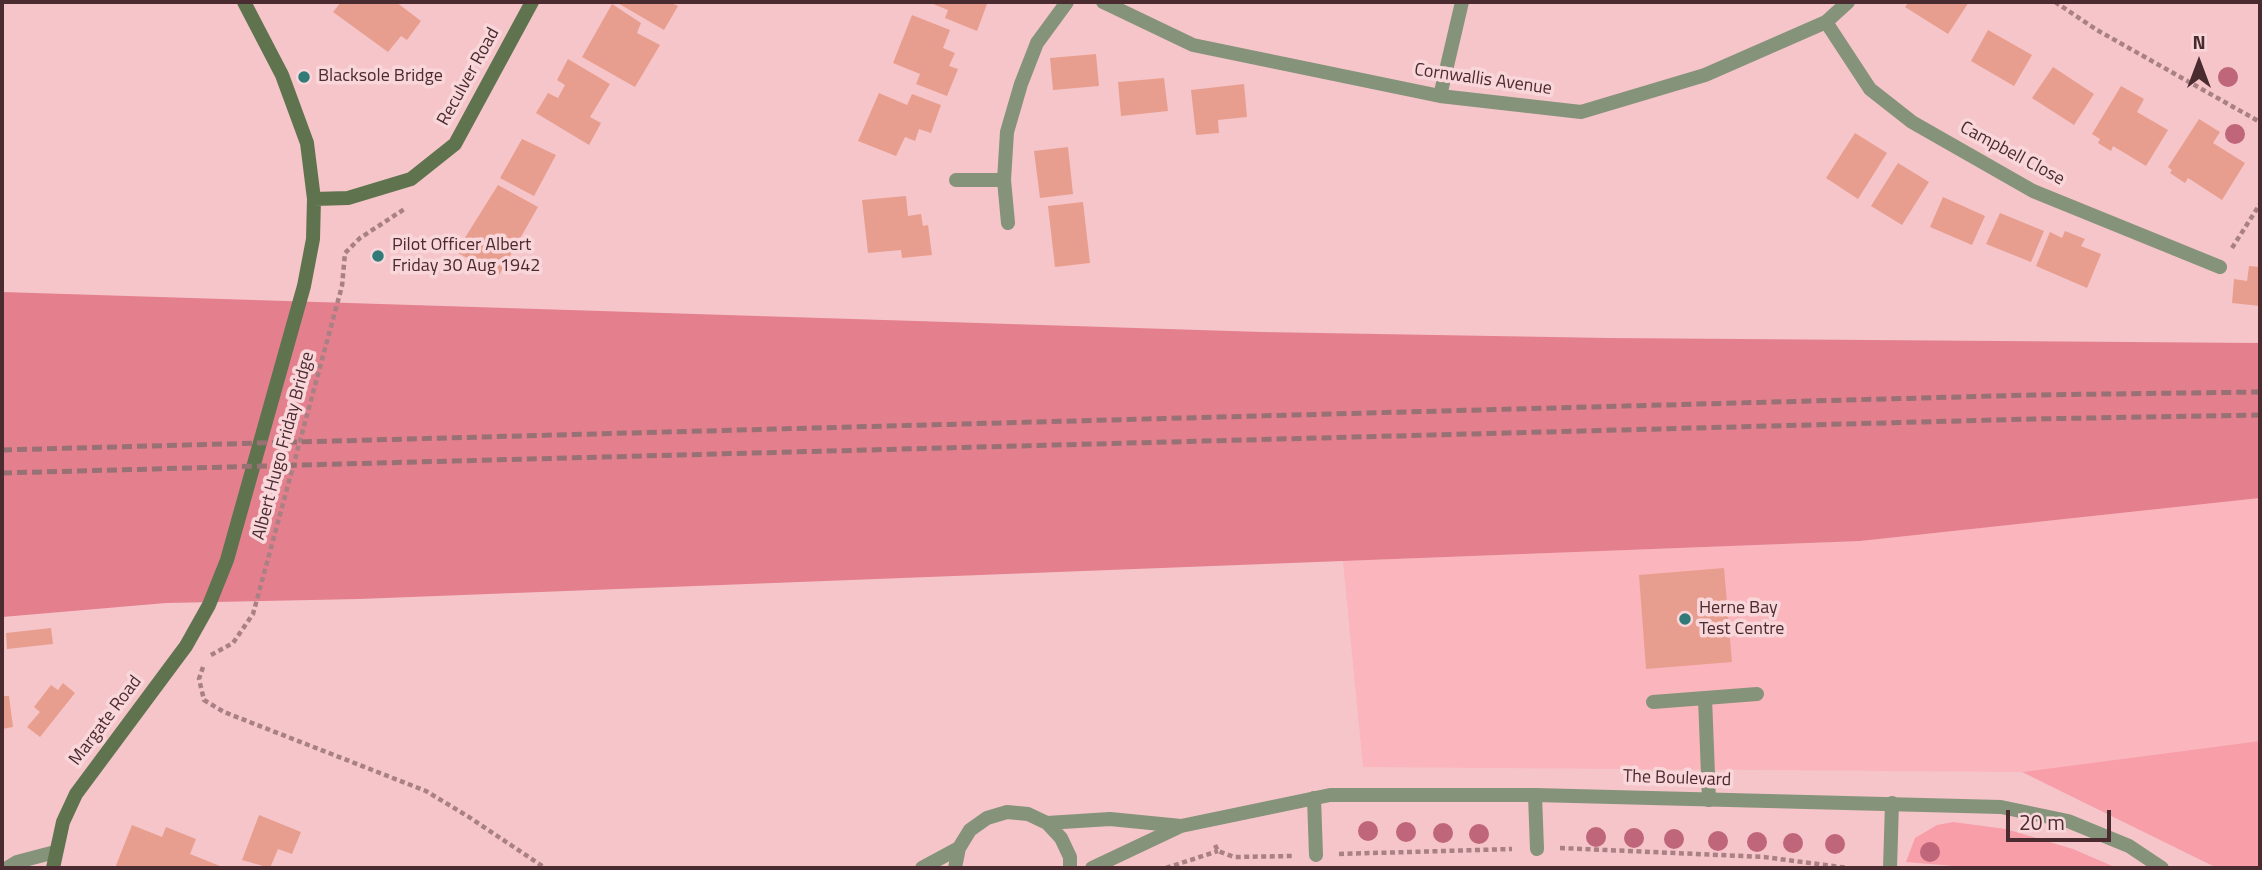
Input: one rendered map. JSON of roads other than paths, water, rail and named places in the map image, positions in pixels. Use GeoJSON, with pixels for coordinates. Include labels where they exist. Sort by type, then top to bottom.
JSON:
{"type":"FeatureCollection","features":[{"type":"Feature","properties":{"kind":"street","name":"Margate Road"},"geometry":{"type":"LineString","coordinates":[[53,868],[63,822],[76,794],[186,646],[209,605],[227,560],[304,286],[313,239],[314,199],[307,143],[282,75],[244,2]]}},
{"type":"Feature","properties":{"kind":"street","name":"Reculver Road"},"geometry":{"type":"LineString","coordinates":[[314,199],[348,198],[411,179],[455,144],[532,2]]}},
{"type":"Feature","properties":{"kind":"street"},"geometry":{"type":"LineString","coordinates":[[1008,223],[1004,180],[1007,132],[1037,43],[1067,2]]}},
{"type":"Feature","properties":{"kind":"street","name":"Cornwallis Avenue"},"geometry":{"type":"LineString","coordinates":[[1103,2],[1193,45],[1440,96],[1581,112],[1705,75],[1826,22],[1847,2]]}},
{"type":"Feature","properties":{"kind":"street"},"geometry":{"type":"LineString","coordinates":[[1440,96],[1462,2]]}},
{"type":"Feature","properties":{"kind":"street","name":"Campbell Close"},"geometry":{"type":"LineString","coordinates":[[1826,22],[1870,89],[1912,122],[2033,191],[2220,267]]}},
{"type":"Feature","properties":{"kind":"street"},"geometry":{"type":"LineString","coordinates":[[956,180],[1004,180]]}},
{"type":"Feature","properties":{"kind":"street"},"geometry":{"type":"LineString","coordinates":[[1653,702],[1757,694]]}},
{"type":"Feature","properties":{"kind":"street"},"geometry":{"type":"LineString","coordinates":[[1705,698],[1709,800]]}},
{"type":"Feature","properties":{"kind":"street","name":"The Boulevard"},"geometry":{"type":"LineString","coordinates":[[1093,868],[1181,826],[1330,795],[1535,795],[2001,807],[2067,821],[2129,846],[2162,868]]}},
{"type":"Feature","properties":{"kind":"street"},"geometry":{"type":"LineString","coordinates":[[1535,795],[1537,849]]}},
{"type":"Feature","properties":{"kind":"street"},"geometry":{"type":"LineString","coordinates":[[1314,798],[1316,855]]}},
{"type":"Feature","properties":{"kind":"street"},"geometry":{"type":"LineString","coordinates":[[1890,868],[1892,803]]}},
{"type":"Feature","properties":{"kind":"street"},"geometry":{"type":"LineString","coordinates":[[955,868],[959,848],[970,830],[987,818],[1007,812],[1028,814],[1047,823],[1062,838],[1070,857],[1070,868]]}},
{"type":"Feature","properties":{"kind":"street","name":"The Boulevard"},"geometry":{"type":"LineString","coordinates":[[1047,823],[1110,819],[1181,826]]}},
{"type":"Feature","properties":{"kind":"street"},"geometry":{"type":"LineString","coordinates":[[922,868],[959,848]]}},
{"type":"Feature","properties":{"kind":"street"},"geometry":{"type":"LineString","coordinates":[[7,868],[17,862],[55,852]]}},
{"type":"Feature","properties":{"kind":"railway"},"geometry":{"type":"LineString","coordinates":[[2,450],[2032,395],[2260,392]]}},
{"type":"Feature","properties":{"kind":"railway"},"geometry":{"type":"LineString","coordinates":[[2,473],[2260,415]]}},
{"type":"Feature","properties":{"kind":"place","name":"Blacksole Bridge"},"geometry":{"type":"Point","coordinates":[304,77]}},
{"type":"Feature","properties":{"kind":"place","name":"Pilot Officer Albert Friday 30 Aug 1942"},"geometry":{"type":"Point","coordinates":[378,256]}},
{"type":"Feature","properties":{"kind":"place","name":"Herne Bay Test Centre"},"geometry":{"type":"Point","coordinates":[1685,619]}}]}
